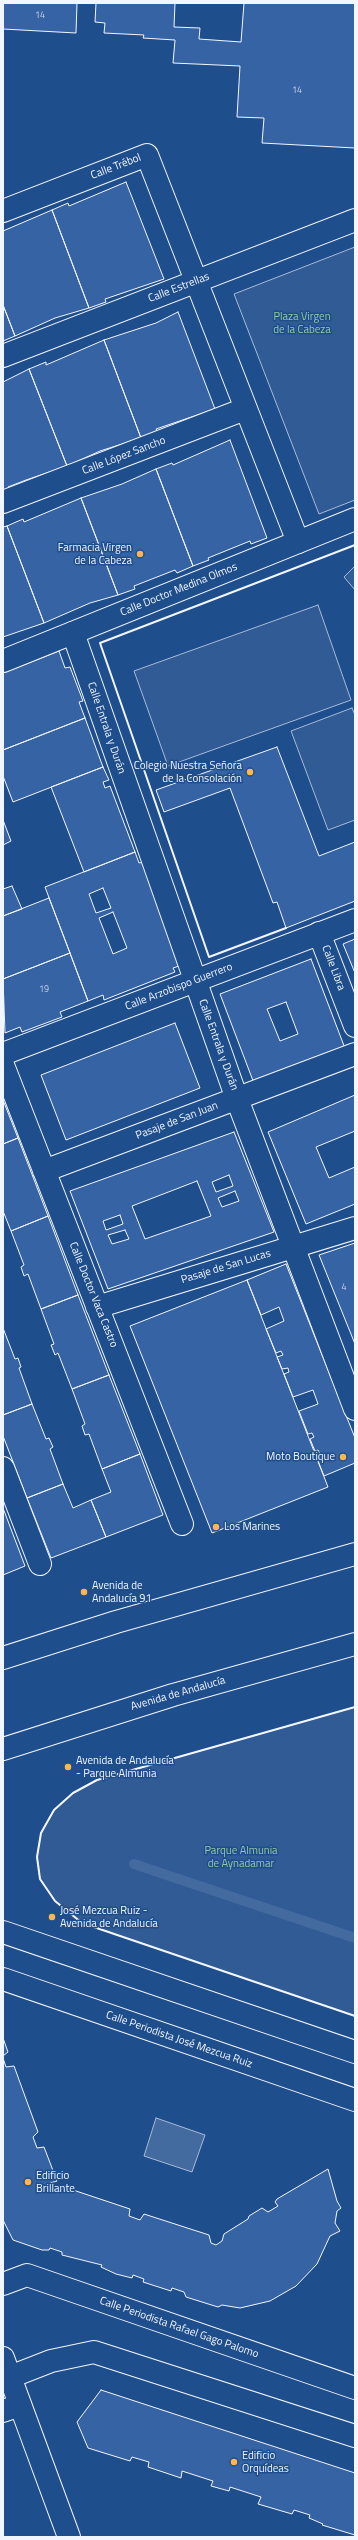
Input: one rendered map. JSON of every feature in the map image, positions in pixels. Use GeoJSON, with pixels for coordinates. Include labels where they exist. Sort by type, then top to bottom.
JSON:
{"type":"FeatureCollection","features":[{"type":"Feature","properties":{"kind":"street","name":"Calle Trébol"},"geometry":{"type":"LineString","coordinates":[[3,211],[147,155],[197,281]]}},
{"type":"Feature","properties":{"kind":"street","name":"Calle Estrellas"},"geometry":{"type":"LineString","coordinates":[[3,356],[355,220]]}},
{"type":"Feature","properties":{"kind":"street"},"geometry":{"type":"LineString","coordinates":[[197,281],[245,410],[298,542]]}},
{"type":"Feature","properties":{"kind":"street","name":"Calle López Sancho"},"geometry":{"type":"LineString","coordinates":[[3,502],[245,410]]}},
{"type":"Feature","properties":{"kind":"street","name":"Calle Doctor Medina Olmos"},"geometry":{"type":"LineString","coordinates":[[3,661],[355,519]]}},
{"type":"Feature","properties":{"kind":"street","name":"Calle Entrala y Durán"},"geometry":{"type":"LineString","coordinates":[[73,633],[237,1099],[292,1247],[349,1377],[355,1409]]}},
{"type":"Feature","properties":{"kind":"street","name":"Calle Arzobispo Guerrero"},"geometry":{"type":"LineString","coordinates":[[3,1054],[355,920]]}},
{"type":"Feature","properties":{"kind":"street","name":"Calle Libra"},"geometry":{"type":"LineString","coordinates":[[319,933],[355,1026]]}},
{"type":"Feature","properties":{"kind":"street","name":"Pasaje de San Juan"},"geometry":{"type":"LineString","coordinates":[[44,1171],[355,1054]]}},
{"type":"Feature","properties":{"kind":"street","name":"Calle Doctor Vaca Castro"},"geometry":{"type":"LineString","coordinates":[[3,1065],[182,1524]]}},
{"type":"Feature","properties":{"kind":"street","name":"Pasaje de San Lucas"},"geometry":{"type":"LineString","coordinates":[[97,1307],[355,1228]]}},
{"type":"Feature","properties":{"kind":"street"},"geometry":{"type":"LineString","coordinates":[[3,1468],[40,1564]]}},
{"type":"Feature","properties":{"kind":"street"},"geometry":{"type":"LineString","coordinates":[[3,1658],[116,1622],[355,1554]]}},
{"type":"Feature","properties":{"kind":"street","name":"Avenida de Andalucía"},"geometry":{"type":"LineString","coordinates":[[3,1749],[173,1696],[355,1644]]}},
{"type":"Feature","properties":{"kind":"street"},"geometry":{"type":"LineString","coordinates":[[3,1932],[355,2052]]}},
{"type":"Feature","properties":{"kind":"street","name":"Calle Periodista José Mezcua Ruiz"},"geometry":{"type":"LineString","coordinates":[[3,1979],[355,2100]]}},
{"type":"Feature","properties":{"kind":"street","name":"Calle Periodista Rafael Gago Palomo"},"geometry":{"type":"LineString","coordinates":[[3,2284],[27,2275],[355,2388]]}},
{"type":"Feature","properties":{"kind":"street"},"geometry":{"type":"LineString","coordinates":[[69,2537],[11,2408],[7,2367],[51,2361],[94,2352],[355,2436]]}},
{"type":"Feature","properties":{"kind":"green space","name":"Plaza Virgen de la Cabeza"},"geometry":{"type":"Polygon","coordinates":[[[355,247],[355,500],[319,514],[234,294],[355,247]]]}},
{"type":"Feature","properties":{"kind":"green space"},"geometry":{"type":"Polygon","coordinates":[[[355,566],[355,590],[344,577],[355,566]]]}},
{"type":"Feature","properties":{"kind":"green space"},"geometry":{"type":"Polygon","coordinates":[[[318,605],[351,700],[168,766],[134,671],[318,605]]]}},
{"type":"Feature","properties":{"kind":"green space"},"geometry":{"type":"Polygon","coordinates":[[[352,708],[355,715],[355,820],[328,830],[291,731],[352,708]]]}},
{"type":"Feature","properties":{"kind":"green space","name":"Parque Almunia de Aynadamar"},"geometry":{"type":"Polygon","coordinates":[[[355,1707],[355,2016],[82,1923],[55,1901],[40,1879],[37,1857],[41,1833],[54,1810],[73,1793],[97,1780],[355,1707]]]}},
{"type":"Feature","properties":{"kind":"shaded area"},"geometry":{"type":"Polygon","coordinates":[[[156,2118],[205,2135],[192,2172],[144,2156],[156,2118]]]}},
{"type":"Feature","properties":{"kind":"building"},"geometry":{"type":"Polygon","coordinates":[[[3,3],[77,3],[76,33],[3,29],[3,3]]]}},
{"type":"Feature","properties":{"kind":"building"},"geometry":{"type":"Polygon","coordinates":[[[96,3],[175,3],[174,27],[200,28],[199,39],[241,42],[244,3],[355,3],[355,148],[262,143],[264,118],[237,117],[240,66],[173,63],[175,40],[143,38],[144,35],[104,33],[105,23],[95,22],[96,3]]]}},
{"type":"Feature","properties":{"kind":"building"},"geometry":{"type":"Polygon","coordinates":[[[126,182],[164,279],[105,299],[106,302],[89,308],[52,210],[68,203],[69,206],[126,182]]]}},
{"type":"Feature","properties":{"kind":"building"},"geometry":{"type":"Polygon","coordinates":[[[52,210],[89,308],[55,318],[15,336],[3,305],[3,231],[52,210]]]}},
{"type":"Feature","properties":{"kind":"building"},"geometry":{"type":"Polygon","coordinates":[[[3,305],[15,336],[3,341],[3,305]]]}},
{"type":"Feature","properties":{"kind":"building"},"geometry":{"type":"Polygon","coordinates":[[[178,312],[215,409],[156,429],[158,432],[141,438],[104,340],[156,323],[178,312]]]}},
{"type":"Feature","properties":{"kind":"building"},"geometry":{"type":"Polygon","coordinates":[[[104,340],[141,438],[100,451],[67,466],[29,369],[46,362],[46,365],[104,340]]]}},
{"type":"Feature","properties":{"kind":"building"},"geometry":{"type":"Polygon","coordinates":[[[29,369],[67,466],[8,487],[9,489],[3,491],[3,382],[29,369]]]}},
{"type":"Feature","properties":{"kind":"building"},"geometry":{"type":"Polygon","coordinates":[[[230,440],[267,538],[251,544],[250,541],[208,558],[209,560],[193,566],[156,469],[172,463],[173,465],[230,440]]]}},
{"type":"Feature","properties":{"kind":"building"},"geometry":{"type":"Polygon","coordinates":[[[156,469],[193,566],[177,573],[175,570],[134,586],[135,589],[118,595],[81,498],[122,484],[156,469]]]}},
{"type":"Feature","properties":{"kind":"building"},"geometry":{"type":"Polygon","coordinates":[[[81,498],[118,595],[90,603],[44,623],[7,526],[23,519],[24,522],[81,498]]]}},
{"type":"Feature","properties":{"kind":"building"},"geometry":{"type":"Polygon","coordinates":[[[7,526],[44,623],[3,637],[3,527],[7,526]]]}},
{"type":"Feature","properties":{"kind":"building"},"geometry":{"type":"Polygon","coordinates":[[[59,651],[65,668],[70,667],[83,701],[79,702],[85,718],[3,750],[3,673],[59,651]]]}},
{"type":"Feature","properties":{"kind":"building"},"geometry":{"type":"Polygon","coordinates":[[[85,718],[103,767],[13,802],[3,776],[3,750],[85,718]]]}},
{"type":"Feature","properties":{"kind":"building"},"geometry":{"type":"Polygon","coordinates":[[[277,747],[319,856],[355,842],[355,901],[286,928],[277,902],[273,903],[230,788],[164,812],[156,790],[277,747]]]}},
{"type":"Feature","properties":{"kind":"building"},"geometry":{"type":"Polygon","coordinates":[[[103,767],[109,780],[103,782],[105,788],[110,786],[135,852],[84,872],[51,787],[103,767]]]}},
{"type":"Feature","properties":{"kind":"building"},"geometry":{"type":"Polygon","coordinates":[[[3,820],[11,841],[3,845],[3,820]]]}},
{"type":"Feature","properties":{"kind":"building"},"geometry":{"type":"Polygon","coordinates":[[[135,852],[139,863],[144,862],[179,966],[173,968],[175,972],[104,1000],[103,995],[88,1001],[45,887],[135,852]],[[103,888],[89,894],[96,913],[111,908],[103,888]],[[113,912],[99,918],[113,954],[127,948],[113,912]]]}},
{"type":"Feature","properties":{"kind":"building"},"geometry":{"type":"Polygon","coordinates":[[[12,886],[22,909],[3,916],[3,889],[12,886]]]}},
{"type":"Feature","properties":{"kind":"building"},"geometry":{"type":"Polygon","coordinates":[[[49,898],[70,953],[3,979],[3,916],[49,898]]]}},
{"type":"Feature","properties":{"kind":"building"},"geometry":{"type":"Polygon","coordinates":[[[355,939],[355,973],[343,944],[355,939]]]}},
{"type":"Feature","properties":{"kind":"building"},"geometry":{"type":"Polygon","coordinates":[[[70,953],[88,1001],[60,1012],[62,1017],[22,1032],[20,1027],[5,1033],[3,979],[70,953]]]}},
{"type":"Feature","properties":{"kind":"building"},"geometry":{"type":"Polygon","coordinates":[[[311,959],[346,1051],[255,1086],[220,994],[311,959]],[[286,1002],[267,1009],[280,1041],[298,1034],[286,1002]]]}},
{"type":"Feature","properties":{"kind":"building"},"geometry":{"type":"Polygon","coordinates":[[[175,1023],[200,1088],[66,1140],[41,1075],[175,1023]]]}},
{"type":"Feature","properties":{"kind":"building"},"geometry":{"type":"Polygon","coordinates":[[[355,1095],[355,1131],[316,1147],[329,1178],[355,1167],[355,1204],[306,1224],[268,1132],[355,1095]]]}},
{"type":"Feature","properties":{"kind":"building"},"geometry":{"type":"Polygon","coordinates":[[[3,1100],[18,1138],[3,1144],[3,1100]]]}},
{"type":"Feature","properties":{"kind":"building"},"geometry":{"type":"Polygon","coordinates":[[[234,1132],[274,1232],[108,1289],[70,1191],[234,1132]],[[229,1175],[212,1182],[216,1192],[233,1186],[229,1175]],[[197,1181],[132,1206],[145,1239],[211,1216],[197,1181]],[[235,1191],[218,1198],[222,1207],[239,1201],[235,1191]],[[120,1215],[103,1221],[106,1230],[123,1224],[120,1215]],[[125,1230],[108,1235],[112,1244],[129,1239],[125,1230]]]}},
{"type":"Feature","properties":{"kind":"building"},"geometry":{"type":"Polygon","coordinates":[[[18,1138],[48,1216],[11,1231],[3,1211],[3,1144],[18,1138]]]}},
{"type":"Feature","properties":{"kind":"building"},"geometry":{"type":"Polygon","coordinates":[[[48,1216],[78,1295],[41,1309],[28,1274],[24,1276],[21,1267],[24,1265],[11,1231],[48,1216]]]}},
{"type":"Feature","properties":{"kind":"building"},"geometry":{"type":"Polygon","coordinates":[[[355,1243],[355,1344],[319,1255],[355,1243]]]}},
{"type":"Feature","properties":{"kind":"building"},"geometry":{"type":"Polygon","coordinates":[[[286,1264],[355,1438],[355,1463],[324,1476],[316,1456],[320,1454],[318,1450],[315,1451],[310,1439],[314,1437],[312,1433],[308,1434],[299,1411],[318,1404],[313,1390],[293,1397],[284,1374],[289,1372],[288,1368],[282,1369],[277,1357],[283,1355],[281,1351],[276,1353],[266,1329],[284,1321],[279,1307],[261,1315],[247,1280],[286,1264]]]}},
{"type":"Feature","properties":{"kind":"building"},"geometry":{"type":"Polygon","coordinates":[[[247,1280],[328,1487],[212,1533],[130,1326],[247,1280]]]}},
{"type":"Feature","properties":{"kind":"building"},"geometry":{"type":"Polygon","coordinates":[[[78,1295],[109,1375],[72,1389],[58,1353],[55,1355],[51,1345],[54,1344],[41,1309],[78,1295]]]}},
{"type":"Feature","properties":{"kind":"building"},"geometry":{"type":"Polygon","coordinates":[[[3,1328],[15,1359],[18,1358],[21,1367],[19,1368],[32,1404],[3,1415],[3,1328]]]}},
{"type":"Feature","properties":{"kind":"building"},"geometry":{"type":"Polygon","coordinates":[[[109,1375],[140,1454],[102,1469],[89,1434],[85,1435],[82,1426],[85,1424],[72,1389],[109,1375]]]}},
{"type":"Feature","properties":{"kind":"building"},"geometry":{"type":"Polygon","coordinates":[[[32,1404],[46,1439],[49,1438],[53,1447],[50,1449],[63,1484],[27,1498],[3,1436],[3,1415],[32,1404]]]}},
{"type":"Feature","properties":{"kind":"building"},"geometry":{"type":"Polygon","coordinates":[[[140,1454],[163,1515],[106,1537],[91,1500],[111,1492],[102,1469],[140,1454]]]}},
{"type":"Feature","properties":{"kind":"building"},"geometry":{"type":"Polygon","coordinates":[[[63,1484],[73,1508],[91,1500],[106,1537],[51,1558],[27,1498],[63,1484]]]}},
{"type":"Feature","properties":{"kind":"building"},"geometry":{"type":"Polygon","coordinates":[[[3,1508],[25,1566],[3,1575],[3,1508]]]}},
{"type":"Feature","properties":{"kind":"building"},"geometry":{"type":"Polygon","coordinates":[[[3,2038],[8,2052],[3,2056],[3,2038]]]}},
{"type":"Feature","properties":{"kind":"building","name":"Edificio Brillante"},"geometry":{"type":"Polygon","coordinates":[[[3,2058],[6,2067],[14,2066],[38,2132],[33,2137],[37,2148],[44,2147],[57,2181],[50,2183],[53,2191],[58,2193],[65,2187],[130,2209],[129,2216],[140,2220],[144,2214],[209,2235],[211,2243],[216,2245],[222,2241],[224,2234],[248,2219],[249,2216],[262,2208],[268,2212],[278,2206],[275,2202],[277,2199],[328,2169],[337,2201],[341,2208],[337,2211],[335,2223],[340,2231],[330,2236],[317,2264],[296,2286],[270,2301],[240,2308],[222,2305],[218,2307],[186,2297],[184,2292],[172,2288],[171,2291],[143,2282],[144,2279],[133,2275],[132,2278],[116,2274],[101,2267],[102,2265],[62,2255],[62,2252],[50,2248],[49,2250],[42,2250],[13,2240],[3,2220],[3,2058]]]}},
{"type":"Feature","properties":{"kind":"building","name":"Edificio Orquídeas"},"geometry":{"type":"Polygon","coordinates":[[[101,2390],[355,2473],[355,2535],[322,2525],[323,2524],[309,2518],[310,2515],[294,2510],[292,2514],[258,2504],[261,2497],[230,2487],[229,2491],[211,2486],[213,2481],[182,2471],[181,2478],[148,2467],[149,2462],[132,2457],[130,2461],[88,2448],[77,2422],[101,2390]]]}},
{"type":"Feature","properties":{"kind":"waterway"},"geometry":{"type":"LineString","coordinates":[[134,1864],[355,1938]]}},
{"type":"Feature","properties":{"kind":"wall"},"geometry":{"type":"LineString","coordinates":[[286,928],[209,957],[100,643],[355,545]]}},
{"type":"Feature","properties":{"kind":"wall"},"geometry":{"type":"LineString","coordinates":[[355,1707],[97,1780],[73,1793],[54,1810],[41,1833],[37,1857],[40,1879],[55,1901],[82,1923],[355,2016]]}},
{"type":"Feature","properties":{"kind":"place","name":"Farmacia Virgen de la Cabeza"},"geometry":{"type":"Point","coordinates":[140,554]}},
{"type":"Feature","properties":{"kind":"place","name":"Colegio Nuestra Señora de la Consolación"},"geometry":{"type":"Point","coordinates":[250,772]}},
{"type":"Feature","properties":{"kind":"place","name":"Moto Boutique"},"geometry":{"type":"Point","coordinates":[343,1457]}},
{"type":"Feature","properties":{"kind":"place","name":"Los Marines"},"geometry":{"type":"Point","coordinates":[216,1527]}},
{"type":"Feature","properties":{"kind":"place","name":"Avenida de Andalucía 91"},"geometry":{"type":"Point","coordinates":[84,1592]}},
{"type":"Feature","properties":{"kind":"place","name":"Avenida de Andalucía - Parque Almunia"},"geometry":{"type":"Point","coordinates":[68,1767]}},
{"type":"Feature","properties":{"kind":"place","name":"José Mezcua Ruiz - Avenida de Andalucía"},"geometry":{"type":"Point","coordinates":[52,1917]}},
{"type":"Feature","properties":{"kind":"place","name":"Edificio Brillante"},"geometry":{"type":"Point","coordinates":[28,2182]}},
{"type":"Feature","properties":{"kind":"place","name":"Edificio Orquídeas"},"geometry":{"type":"Point","coordinates":[234,2462]}}]}
